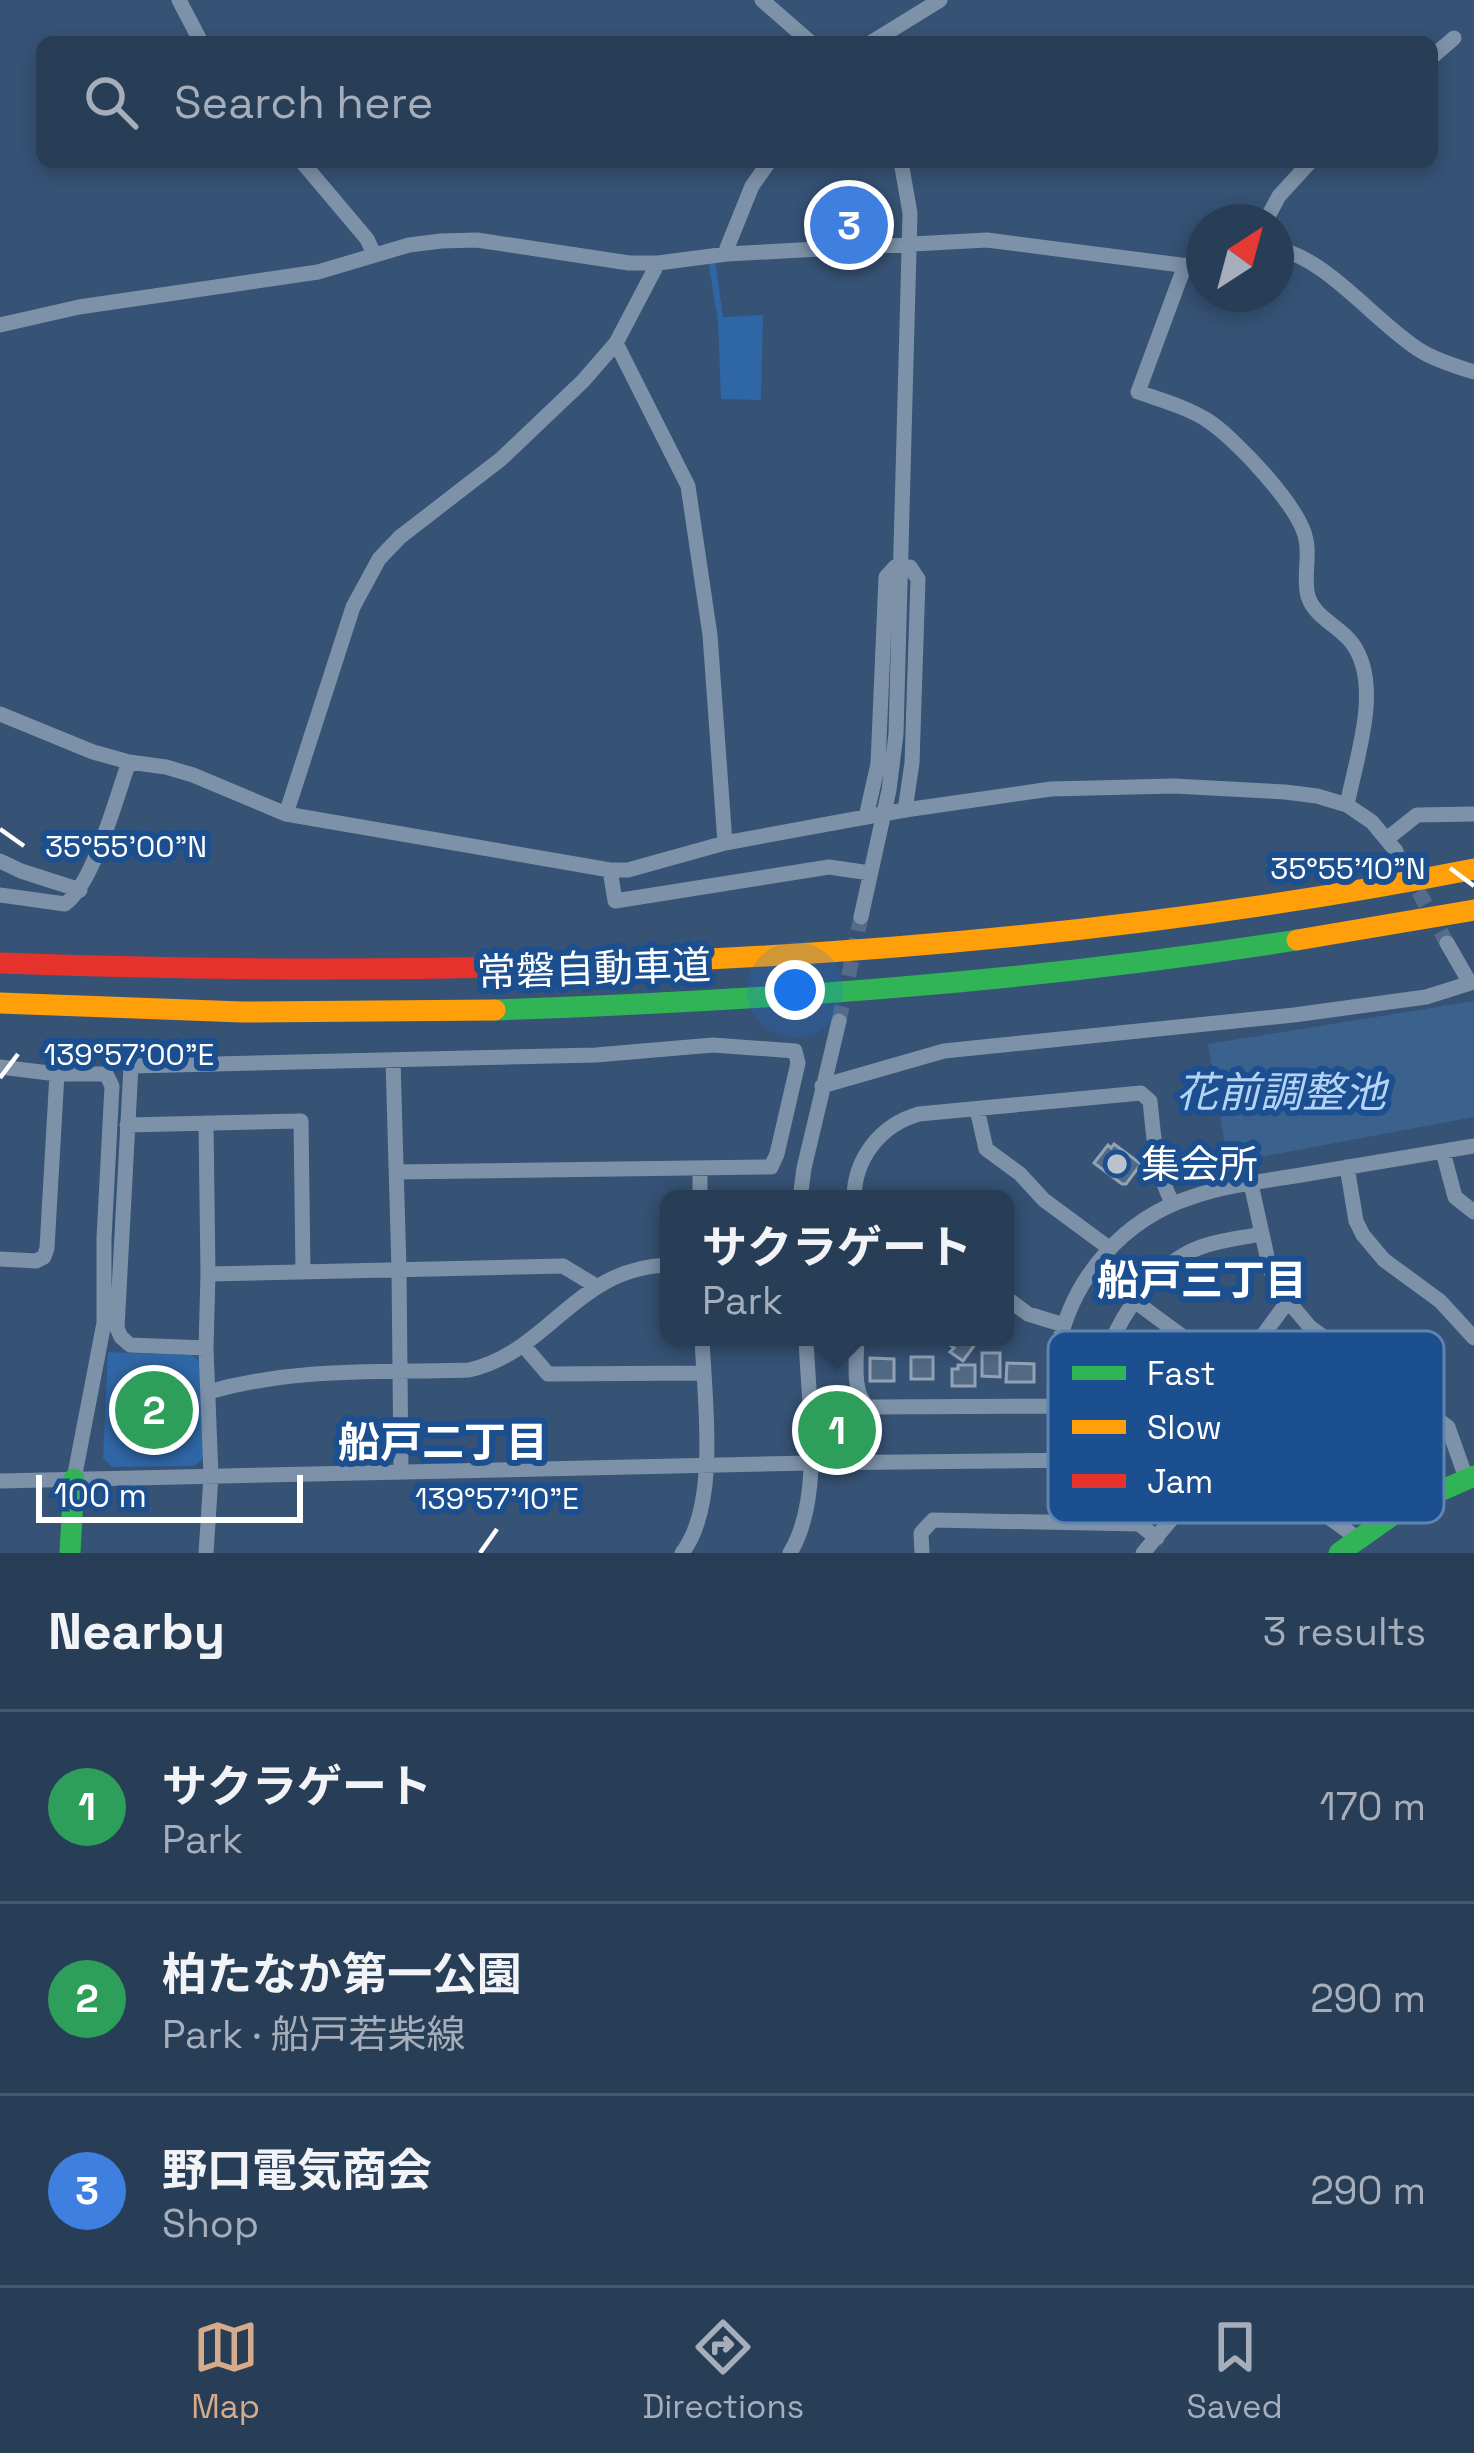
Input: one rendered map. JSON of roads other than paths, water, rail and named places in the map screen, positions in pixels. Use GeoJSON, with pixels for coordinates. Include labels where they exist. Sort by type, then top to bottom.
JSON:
{"type":"FeatureCollection","features":[{"type":"Feature","properties":{"kind":"main road","name":"常磐自動車道"},"geometry":{"type":"LineString","coordinates":[[0,963],[383,972],[719,960],[1030,934],[1235,908],[1474,869]]}},
{"type":"Feature","properties":{"kind":"main road","name":"常磐自動車道"},"geometry":{"type":"LineString","coordinates":[[0,1003],[369,1013],[528,1010],[852,992],[1205,954],[1474,910]]}},
{"type":"Feature","properties":{"kind":"main road"},"geometry":{"type":"LineString","coordinates":[[70,1553],[74,1479]]}},
{"type":"Feature","properties":{"kind":"main road"},"geometry":{"type":"LineString","coordinates":[[1339,1553],[1380,1523]]}},
{"type":"Feature","properties":{"kind":"street"},"geometry":{"type":"LineString","coordinates":[[179,0],[198,36]]}},
{"type":"Feature","properties":{"kind":"street"},"geometry":{"type":"LineString","coordinates":[[762,0],[803,36]]}},
{"type":"Feature","properties":{"kind":"street"},"geometry":{"type":"LineString","coordinates":[[882,36],[940,0]]}},
{"type":"Feature","properties":{"kind":"street"},"geometry":{"type":"LineString","coordinates":[[1438,52],[1454,38]]}},
{"type":"Feature","properties":{"kind":"street"},"geometry":{"type":"LineString","coordinates":[[307,168],[368,239],[374,254]]}},
{"type":"Feature","properties":{"kind":"street"},"geometry":{"type":"LineString","coordinates":[[727,254],[752,186],[765,168]]}},
{"type":"Feature","properties":{"kind":"street"},"geometry":{"type":"LineString","coordinates":[[861,917],[893,766],[899,685],[910,213],[902,168]]}},
{"type":"Feature","properties":{"kind":"street"},"geometry":{"type":"LineString","coordinates":[[1275,204],[1305,168]]}},
{"type":"Feature","properties":{"kind":"street"},"geometry":{"type":"LineString","coordinates":[[0,326],[79,308],[318,272],[425,242],[477,240],[629,263],[658,263],[727,254],[987,239],[1185,266],[1138,392],[1207,420],[1232,440],[1298,520],[1306,539],[1308,599],[1353,644],[1367,680],[1348,805]]}},
{"type":"Feature","properties":{"kind":"street"},"geometry":{"type":"LineString","coordinates":[[1294,253],[1312,262],[1421,351],[1474,372]]}},
{"type":"Feature","properties":{"kind":"street"},"geometry":{"type":"LineString","coordinates":[[286,814],[353,608],[380,559],[400,537],[500,459],[583,381],[616,344],[658,263]]}},
{"type":"Feature","properties":{"kind":"street"},"geometry":{"type":"LineString","coordinates":[[616,344],[688,486],[710,635],[725,843]]}},
{"type":"Feature","properties":{"kind":"street"},"geometry":{"type":"LineString","coordinates":[[866,817],[878,764],[886,577],[895,567],[910,567],[918,579],[912,763],[904,810]]}},
{"type":"Feature","properties":{"kind":"street"},"geometry":{"type":"LineString","coordinates":[[0,714],[93,752],[179,771],[286,814],[610,870],[904,810],[1051,789],[1120,786],[1318,796],[1348,805],[1392,845],[1418,815],[1474,814]]}},
{"type":"Feature","properties":{"kind":"street"},"geometry":{"type":"LineString","coordinates":[[0,895],[65,904],[80,890],[130,762]]}},
{"type":"Feature","properties":{"kind":"street"},"geometry":{"type":"LineString","coordinates":[[0,861],[80,890]]}},
{"type":"Feature","properties":{"kind":"street"},"geometry":{"type":"LineString","coordinates":[[610,870],[615,901],[829,866],[870,873]]}},
{"type":"Feature","properties":{"kind":"street"},"geometry":{"type":"LineString","coordinates":[[822,1086],[944,1051],[1426,998],[1472,982],[1447,943]]}},
{"type":"Feature","properties":{"kind":"street"},"geometry":{"type":"LineString","coordinates":[[801,1190],[839,1021]]}},
{"type":"Feature","properties":{"kind":"street"},"geometry":{"type":"LineString","coordinates":[[206,1348],[130,1345],[118,1328],[131,1066],[596,1055],[713,1045],[795,1052],[798,1063],[774,1163],[762,1169],[396,1172]]}},
{"type":"Feature","properties":{"kind":"street"},"geometry":{"type":"LineString","coordinates":[[393,1060],[400,1472]]}},
{"type":"Feature","properties":{"kind":"street"},"geometry":{"type":"LineString","coordinates":[[0,1067],[106,1074],[112,1086],[104,1322],[74,1479]]}},
{"type":"Feature","properties":{"kind":"street"},"geometry":{"type":"LineString","coordinates":[[0,1259],[36,1261],[44,1257],[57,1074]]}},
{"type":"Feature","properties":{"kind":"street"},"geometry":{"type":"LineString","coordinates":[[855,1190],[864,1156],[903,1119],[1141,1093],[1150,1101],[1156,1157],[1173,1204]]}},
{"type":"Feature","properties":{"kind":"street"},"geometry":{"type":"LineString","coordinates":[[977,1109],[986,1149],[1020,1174],[1044,1201],[1109,1247]]}},
{"type":"Feature","properties":{"kind":"street"},"geometry":{"type":"LineString","coordinates":[[127,1125],[301,1121],[303,1271]]}},
{"type":"Feature","properties":{"kind":"street"},"geometry":{"type":"LineString","coordinates":[[206,1123],[211,1476],[206,1553]]}},
{"type":"Feature","properties":{"kind":"street"},"geometry":{"type":"LineString","coordinates":[[1063,1331],[1076,1295],[1109,1247],[1173,1204],[1251,1184],[1474,1146]]}},
{"type":"Feature","properties":{"kind":"street"},"geometry":{"type":"LineString","coordinates":[[1443,1152],[1455,1197],[1474,1212]]}},
{"type":"Feature","properties":{"kind":"street"},"geometry":{"type":"LineString","coordinates":[[1346,1167],[1356,1221],[1376,1252],[1440,1300],[1474,1338]]}},
{"type":"Feature","properties":{"kind":"street"},"geometry":{"type":"LineString","coordinates":[[700,1170],[700,1190]]}},
{"type":"Feature","properties":{"kind":"street"},"geometry":{"type":"LineString","coordinates":[[1251,1184],[1270,1270],[1288,1301],[1315,1331]]}},
{"type":"Feature","properties":{"kind":"street"},"geometry":{"type":"LineString","coordinates":[[1118,1331],[1133,1300],[1185,1254],[1261,1234]]}},
{"type":"Feature","properties":{"kind":"street"},"geometry":{"type":"LineString","coordinates":[[208,1274],[563,1266],[596,1286]]}},
{"type":"Feature","properties":{"kind":"street"},"geometry":{"type":"LineString","coordinates":[[208,1392],[250,1380],[323,1371],[469,1370],[490,1365],[509,1356],[596,1286],[631,1270],[660,1266]]}},
{"type":"Feature","properties":{"kind":"street"},"geometry":{"type":"LineString","coordinates":[[1133,1300],[1175,1331]]}},
{"type":"Feature","properties":{"kind":"street"},"geometry":{"type":"LineString","coordinates":[[1266,1331],[1288,1301]]}},
{"type":"Feature","properties":{"kind":"street"},"geometry":{"type":"LineString","coordinates":[[1014,1304],[1028,1314],[1064,1325]]}},
{"type":"Feature","properties":{"kind":"street"},"geometry":{"type":"LineString","coordinates":[[523,1345],[548,1374],[703,1373]]}},
{"type":"Feature","properties":{"kind":"street"},"geometry":{"type":"LineString","coordinates":[[682,1553],[701,1516],[706,1466],[702,1346]]}},
{"type":"Feature","properties":{"kind":"street"},"geometry":{"type":"LineString","coordinates":[[790,1553],[799,1539],[810,1463],[806,1346]]}},
{"type":"Feature","properties":{"kind":"street"},"geometry":{"type":"LineString","coordinates":[[857,1346],[858,1394],[868,1406],[1048,1406]]}},
{"type":"Feature","properties":{"kind":"street"},"geometry":{"type":"LineString","coordinates":[[1444,1424],[1470,1477]]}},
{"type":"Feature","properties":{"kind":"street"},"geometry":{"type":"LineString","coordinates":[[0,1481],[1048,1459]]}},
{"type":"Feature","properties":{"kind":"street"},"geometry":{"type":"LineString","coordinates":[[922,1553],[921,1533],[933,1520],[1048,1522]]}},
{"type":"Feature","properties":{"kind":"street"},"geometry":{"type":"LineString","coordinates":[[1088,1523],[1139,1524],[1157,1538]]}},
{"type":"Feature","properties":{"kind":"street"},"geometry":{"type":"LineString","coordinates":[[1143,1553],[1169,1523]]}},
{"type":"Feature","properties":{"kind":"street"},"geometry":{"type":"LineString","coordinates":[[1337,1523],[1357,1538]]}},
{"type":"Feature","properties":{"kind":"water","name":"花前調整池"},"geometry":{"type":"Polygon","coordinates":[[[1474,1001],[1474,1117],[1228,1163],[1208,1044],[1474,1001]]]}},
{"type":"Feature","properties":{"kind":"tunnel"},"geometry":{"type":"LineString","coordinates":[[1396,851],[1447,943]]}},
{"type":"Feature","properties":{"kind":"tunnel"},"geometry":{"type":"LineString","coordinates":[[839,1021],[861,917]]}},
{"type":"Feature","properties":{"kind":"place","name":"野口電気商会"},"geometry":{"type":"Point","coordinates":[849,225]}},
{"type":"Feature","properties":{"kind":"place","name":"集会所"},"geometry":{"type":"Point","coordinates":[1117,1164]}},
{"type":"Feature","properties":{"kind":"place","name":"柏たなか第一公園"},"geometry":{"type":"Point","coordinates":[154,1410]}},
{"type":"Feature","properties":{"kind":"place","name":"サクラゲート"},"geometry":{"type":"Point","coordinates":[837,1430]}},
{"type":"Feature","properties":{"kind":"district","name":"船戸三丁目"},"geometry":{"type":"Point","coordinates":[1202,1280]}},
{"type":"Feature","properties":{"kind":"district","name":"船戸二丁目"},"geometry":{"type":"Point","coordinates":[443,1442]}}]}
